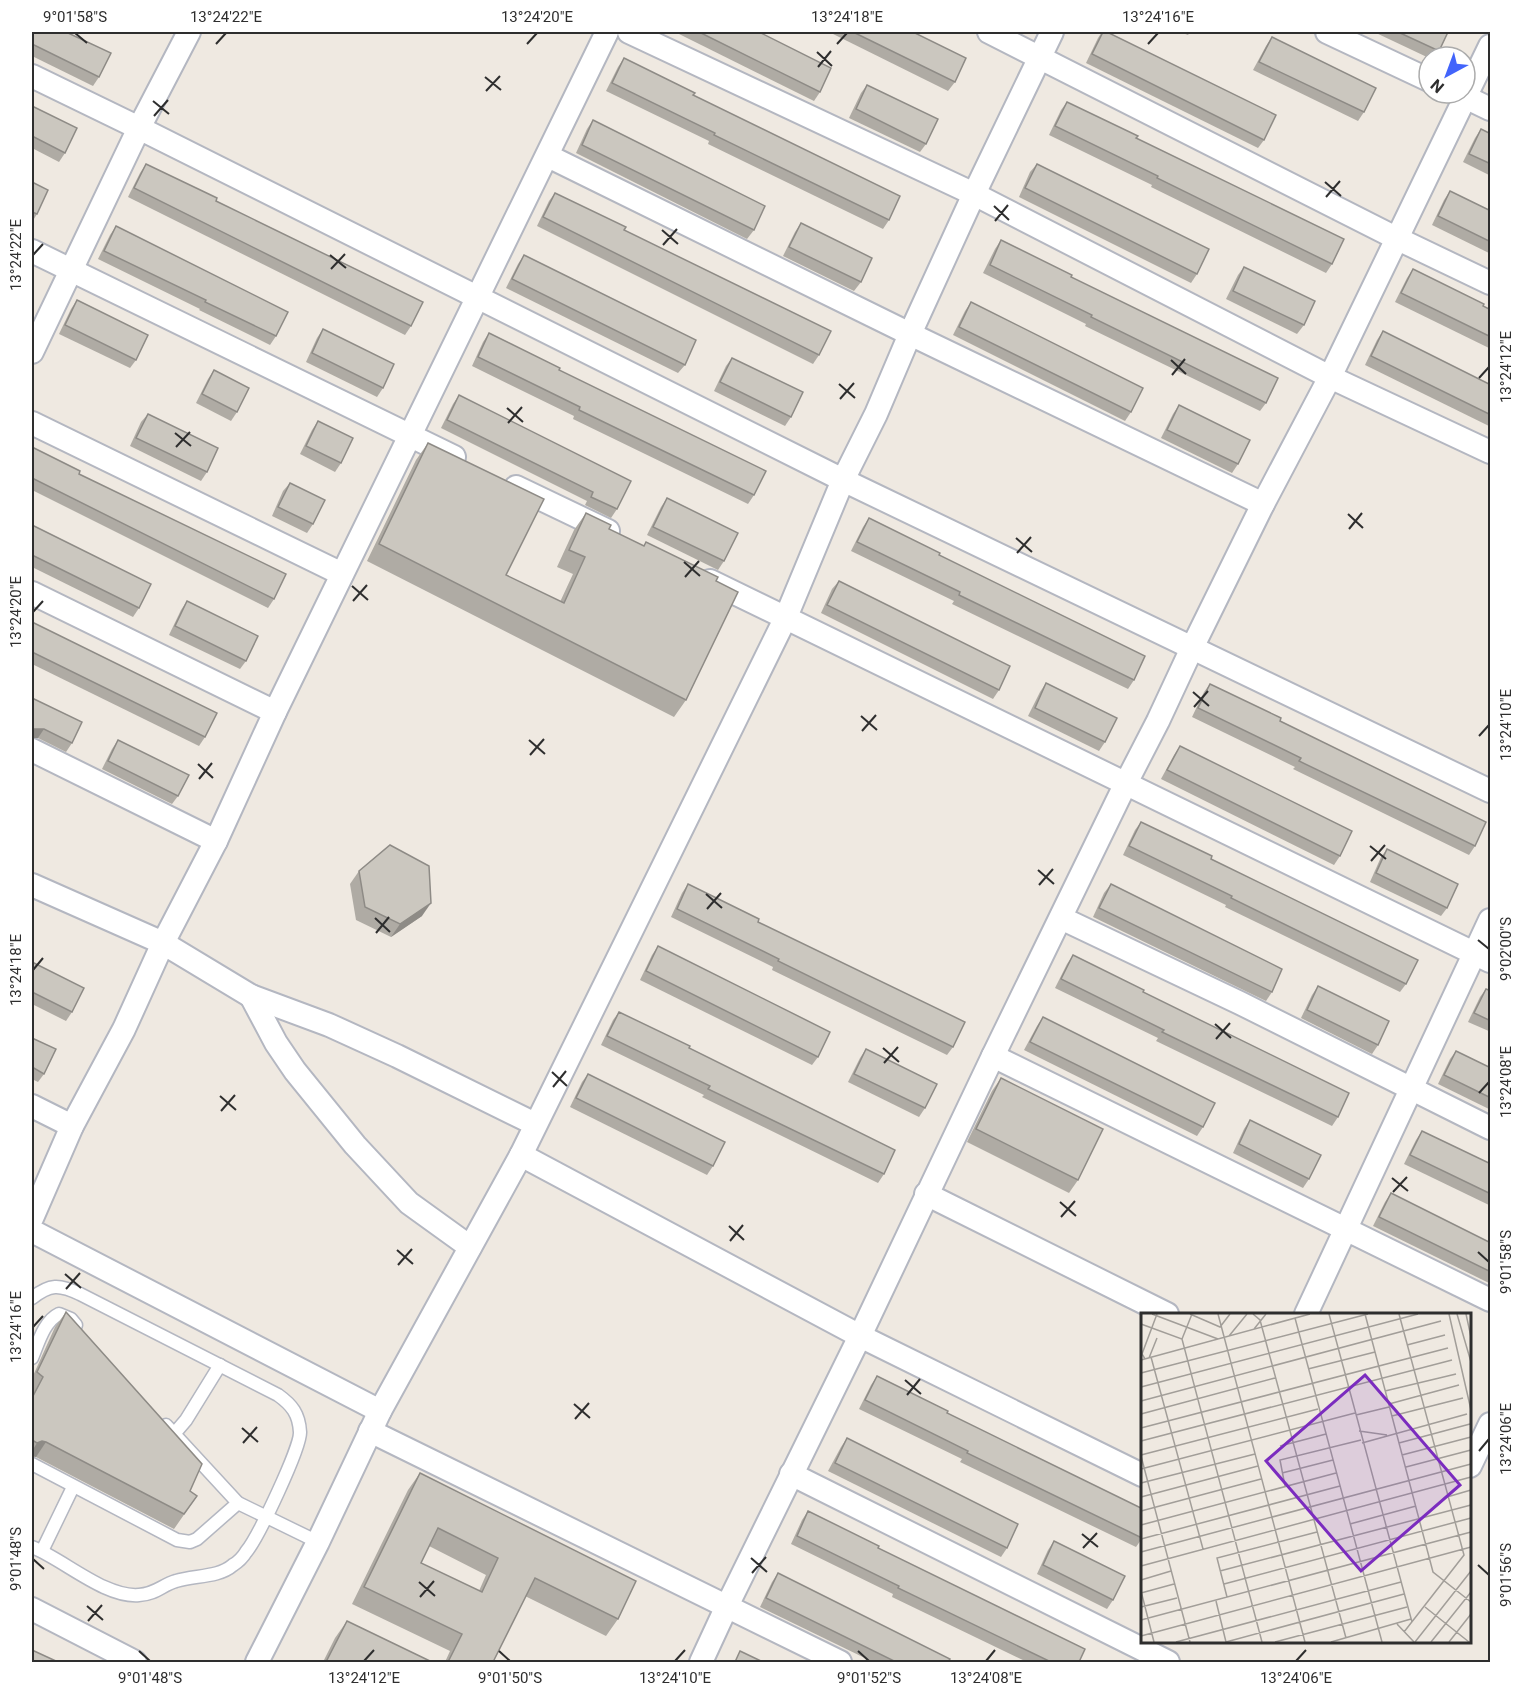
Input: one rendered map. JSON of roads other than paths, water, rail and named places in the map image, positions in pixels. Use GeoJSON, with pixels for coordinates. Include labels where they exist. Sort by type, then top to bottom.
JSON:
{"type":"FeatureCollection","features":[{"type":"Feature","properties":{"kind":"street"},"geometry":{"type":"LineString","coordinates":[[32,352],[139,128],[189,32]]}},
{"type":"Feature","properties":{"kind":"street"},"geometry":{"type":"LineString","coordinates":[[32,1218],[72,1126],[124,1029],[163,943],[216,841],[274,712],[607,32]]}},
{"type":"Feature","properties":{"kind":"street"},"geometry":{"type":"LineString","coordinates":[[629,32],[974,194],[1330,377],[1491,452]]}},
{"type":"Feature","properties":{"kind":"street"},"geometry":{"type":"LineString","coordinates":[[989,32],[1398,239],[1491,283]]}},
{"type":"Feature","properties":{"kind":"street"},"geometry":{"type":"LineString","coordinates":[[257,1662],[318,1542],[375,1421],[521,1155],[786,617],[843,480],[876,414],[974,194],[1052,32]]}},
{"type":"Feature","properties":{"kind":"street"},"geometry":{"type":"LineString","coordinates":[[1327,32],[1417,74]]}},
{"type":"Feature","properties":{"kind":"street"},"geometry":{"type":"LineString","coordinates":[[1477,69],[1491,46]]}},
{"type":"Feature","properties":{"kind":"street"},"geometry":{"type":"LineString","coordinates":[[32,76],[843,480],[1491,790]]}},
{"type":"Feature","properties":{"kind":"street"},"geometry":{"type":"LineString","coordinates":[[1477,102],[1491,109]]}},
{"type":"Feature","properties":{"kind":"street"},"geometry":{"type":"LineString","coordinates":[[701,1662],[790,1474],[860,1336],[926,1194],[1192,648],[1398,239],[1457,105]]}},
{"type":"Feature","properties":{"kind":"street"},"geometry":{"type":"LineString","coordinates":[[548,156],[1263,504]]}},
{"type":"Feature","properties":{"kind":"street"},"geometry":{"type":"LineString","coordinates":[[32,251],[474,467]]}},
{"type":"Feature","properties":{"kind":"street"},"geometry":{"type":"LineString","coordinates":[[32,423],[342,574]]}},
{"type":"Feature","properties":{"kind":"street"},"geometry":{"type":"LineString","coordinates":[[495,477],[625,540]]}},
{"type":"Feature","properties":{"kind":"street"},"geometry":{"type":"LineString","coordinates":[[689,571],[1483,958]]}},
{"type":"Feature","properties":{"kind":"street"},"geometry":{"type":"LineString","coordinates":[[32,593],[274,712]]}},
{"type":"Feature","properties":{"kind":"street"},"geometry":{"type":"LineString","coordinates":[[32,750],[216,841]]}},
{"type":"Feature","properties":{"kind":"street"},"geometry":{"type":"LineString","coordinates":[[32,885],[163,943],[251,996],[329,1025],[535,1124]]}},
{"type":"Feature","properties":{"kind":"street"},"geometry":{"type":"LineString","coordinates":[[1061,918],[1491,1128]]}},
{"type":"Feature","properties":{"kind":"street"},"geometry":{"type":"LineString","coordinates":[[1306,1313],[1413,1088],[1483,958],[1491,920]]}},
{"type":"Feature","properties":{"kind":"street"},"geometry":{"type":"LineString","coordinates":[[251,996],[276,1043],[295,1071],[355,1144],[409,1203],[470,1246]]}},
{"type":"Feature","properties":{"kind":"street"},"geometry":{"type":"LineString","coordinates":[[993,1056],[1491,1300]]}},
{"type":"Feature","properties":{"kind":"street"},"geometry":{"type":"LineString","coordinates":[[32,1106],[72,1126]]}},
{"type":"Feature","properties":{"kind":"street"},"geometry":{"type":"LineString","coordinates":[[521,1155],[860,1336],[1141,1474]]}},
{"type":"Feature","properties":{"kind":"street"},"geometry":{"type":"LineString","coordinates":[[926,1194],[1165,1313]]}},
{"type":"Feature","properties":{"kind":"street"},"geometry":{"type":"LineString","coordinates":[[32,1231],[375,1421],[726,1608],[840,1662]]}},
{"type":"Feature","properties":{"kind":"street"},"geometry":{"type":"LineString","coordinates":[[1471,1462],[1491,1424]]}},
{"type":"Feature","properties":{"kind":"street"},"geometry":{"type":"LineString","coordinates":[[790,1474],[1139,1650],[1168,1662]]}},
{"type":"Feature","properties":{"kind":"street"},"geometry":{"type":"LineString","coordinates":[[32,1609],[135,1662]]}},
{"type":"Feature","properties":{"kind":"lane"},"geometry":{"type":"LineString","coordinates":[[32,1298],[47,1287],[65,1287],[278,1395],[291,1404],[298,1418],[301,1435],[267,1516],[246,1552],[231,1567],[214,1574],[175,1581],[156,1592],[137,1596],[118,1592],[37,1549],[73,1486]]}},
{"type":"Feature","properties":{"kind":"lane"},"geometry":{"type":"LineString","coordinates":[[32,1358],[45,1329],[53,1317],[59,1314],[71,1319],[87,1336]]}},
{"type":"Feature","properties":{"kind":"lane"},"geometry":{"type":"LineString","coordinates":[[174,1434],[186,1420],[220,1365]]}},
{"type":"Feature","properties":{"kind":"lane"},"geometry":{"type":"LineString","coordinates":[[159,1416],[238,1503],[318,1542]]}},
{"type":"Feature","properties":{"kind":"lane"},"geometry":{"type":"LineString","coordinates":[[32,1464],[177,1540],[190,1542],[197,1539],[238,1503]]}}]}
